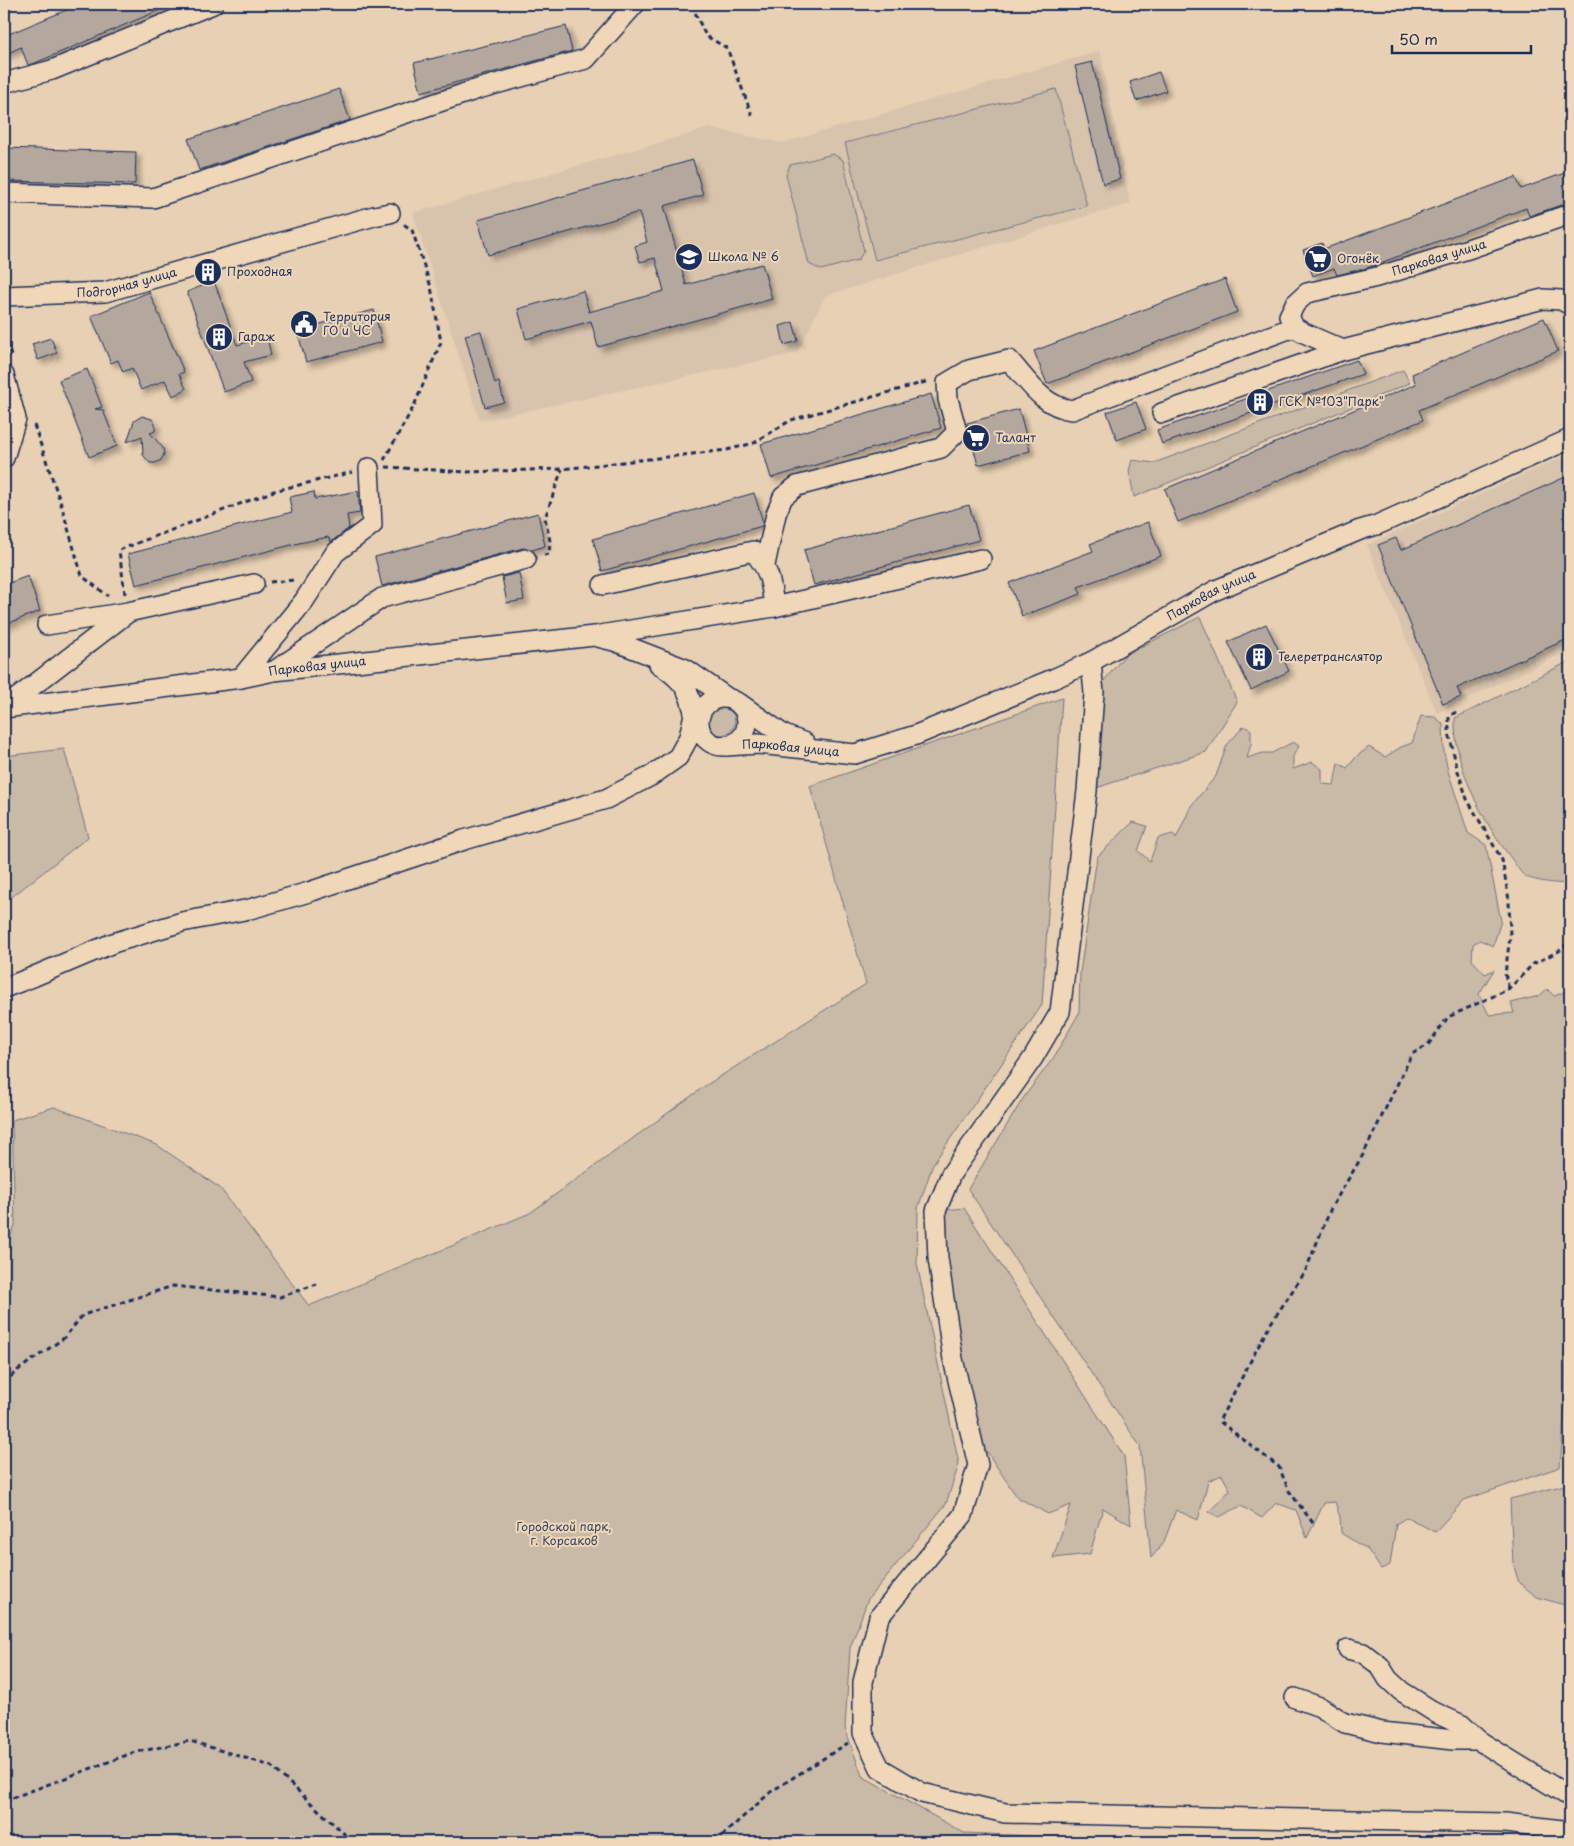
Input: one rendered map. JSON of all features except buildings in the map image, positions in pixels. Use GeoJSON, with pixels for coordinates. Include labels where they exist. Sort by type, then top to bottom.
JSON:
{"type":"FeatureCollection","features":[{"type":"Feature","properties":{"kind":"street"},"geometry":{"type":"LineString","coordinates":[[4,83],[52,70],[213,4]]}},
{"type":"Feature","properties":{"kind":"street"},"geometry":{"type":"LineString","coordinates":[[4,193],[153,198],[478,89],[586,59],[635,4]]}},
{"type":"Feature","properties":{"kind":"street","name":"Подгорная улица"},"geometry":{"type":"LineString","coordinates":[[4,296],[105,292],[390,213]]}},
{"type":"Feature","properties":{"kind":"street","name":"Парковая улица"},"geometry":{"type":"LineString","coordinates":[[1294,327],[1289,316],[1295,304],[1307,293],[1377,277],[1468,250],[1570,214]]}},
{"type":"Feature","properties":{"kind":"street"},"geometry":{"type":"LineString","coordinates":[[1162,413],[1343,350],[1543,299],[1561,300],[1570,305]]}},
{"type":"Feature","properties":{"kind":"street"},"geometry":{"type":"LineString","coordinates":[[765,565],[776,514],[783,497],[797,486],[942,448],[956,432],[948,399],[947,383],[969,370],[1009,360],[1042,398],[1058,408],[1072,410],[1294,327],[1304,334],[1343,350]]}},
{"type":"Feature","properties":{"kind":"street"},"geometry":{"type":"LineString","coordinates":[[4,375],[16,419],[4,458]]}},
{"type":"Feature","properties":{"kind":"street","name":"Парковая улица"},"geometry":{"type":"LineString","coordinates":[[726,746],[758,744],[855,754],[916,735],[1091,662],[1216,590],[1360,530],[1378,525],[1570,439]]}},
{"type":"Feature","properties":{"kind":"street"},"geometry":{"type":"LineString","coordinates":[[241,678],[304,601],[334,553],[372,525],[369,468]]}},
{"type":"Feature","properties":{"kind":"street"},"geometry":{"type":"LineString","coordinates":[[603,585],[753,551],[765,565],[771,585],[774,607]]}},
{"type":"Feature","properties":{"kind":"street"},"geometry":{"type":"LineString","coordinates":[[274,671],[382,598],[526,559]]}},
{"type":"Feature","properties":{"kind":"street"},"geometry":{"type":"LineString","coordinates":[[594,636],[774,607],[981,559]]}},
{"type":"Feature","properties":{"kind":"street"},"geometry":{"type":"LineString","coordinates":[[47,624],[128,612],[254,584]]}},
{"type":"Feature","properties":{"kind":"street"},"geometry":{"type":"LineString","coordinates":[[4,708],[128,612]]}},
{"type":"Feature","properties":{"kind":"street","name":"Парковая улица"},"geometry":{"type":"LineString","coordinates":[[4,708],[241,678],[274,671],[594,636],[614,641],[686,669],[784,736],[799,742],[855,754]]}},
{"type":"Feature","properties":{"kind":"street","name":"Парковая улица"},"geometry":{"type":"LineString","coordinates":[[630,648],[674,675],[688,692],[696,717]]}},
{"type":"Feature","properties":{"kind":"street"},"geometry":{"type":"LineString","coordinates":[[1091,662],[1094,693],[1086,791],[1060,1012],[1033,1058],[951,1174],[936,1211],[938,1258],[953,1359],[978,1465],[963,1515],[879,1617],[863,1682],[863,1734],[880,1768],[922,1793],[1005,1813],[1505,1823],[1570,1831]]}},
{"type":"Feature","properties":{"kind":"street"},"geometry":{"type":"LineString","coordinates":[[4,988],[113,943],[182,922],[250,909],[292,897],[464,840],[606,799],[651,776],[678,757],[689,737],[696,717],[712,700],[732,700],[745,712],[747,723],[744,734],[736,742],[726,746],[713,744],[704,737],[696,717]]}},
{"type":"Feature","properties":{"kind":"street"},"geometry":{"type":"LineString","coordinates":[[1348,1649],[1363,1653],[1380,1666],[1388,1679],[1401,1691],[1436,1712],[1462,1724],[1478,1740],[1570,1797]]}},
{"type":"Feature","properties":{"kind":"street"},"geometry":{"type":"LineString","coordinates":[[1295,1698],[1320,1707],[1345,1723],[1382,1732],[1445,1739],[1478,1740]]}},
{"type":"Feature","properties":{"kind":"path"},"geometry":{"type":"LineString","coordinates":[[694,4],[696,15],[706,36],[727,48],[754,118]]}},
{"type":"Feature","properties":{"kind":"path"},"geometry":{"type":"LineString","coordinates":[[390,213],[412,230],[431,287],[441,342],[414,406],[380,467],[467,472],[562,469],[727,450],[754,443],[791,420],[929,381]]}},
{"type":"Feature","properties":{"kind":"path"},"geometry":{"type":"LineString","coordinates":[[128,612],[119,550],[274,491],[369,468]]}},
{"type":"Feature","properties":{"kind":"path"},"geometry":{"type":"LineString","coordinates":[[526,559],[549,554],[550,541],[545,518],[562,469]]}},
{"type":"Feature","properties":{"kind":"path"},"geometry":{"type":"LineString","coordinates":[[60,500],[82,576],[128,612]]}},
{"type":"Feature","properties":{"kind":"path"},"geometry":{"type":"LineString","coordinates":[[1456,712],[1449,716],[1449,733],[1457,768],[1467,799],[1502,860],[1509,900],[1510,937],[1504,974],[1509,989]]}},
{"type":"Feature","properties":{"kind":"path"},"geometry":{"type":"LineString","coordinates":[[1313,1523],[1290,1491],[1278,1467],[1219,1422],[1270,1326],[1305,1272],[1331,1208],[1364,1153],[1412,1054],[1428,1045],[1448,1017],[1509,989],[1533,964],[1559,951],[1570,942]]}},
{"type":"Feature","properties":{"kind":"path"},"geometry":{"type":"LineString","coordinates":[[4,1383],[18,1370],[64,1338],[83,1315],[173,1286],[280,1298],[317,1284]]}},
{"type":"Feature","properties":{"kind":"path"},"geometry":{"type":"LineString","coordinates":[[715,1842],[772,1791],[863,1734]]}},
{"type":"Feature","properties":{"kind":"path"},"geometry":{"type":"LineString","coordinates":[[4,1800],[132,1752],[190,1741],[271,1766],[353,1842]]}},
{"type":"Feature","properties":{"kind":"shaded area","name":"Школа № 6"},"geometry":{"type":"Polygon","coordinates":[[[1100,51],[1130,204],[825,296],[797,353],[480,421],[413,213],[710,128],[782,143],[1100,51]]]}},
{"type":"Feature","properties":{"kind":"shaded area"},"geometry":{"type":"Polygon","coordinates":[[[1570,454],[1570,650],[1437,713],[1367,545],[1570,454]]]}},
{"type":"Feature","properties":{"kind":"green space"},"geometry":{"type":"Polygon","coordinates":[[[1056,89],[1087,206],[875,260],[845,143],[1056,89]]]}},
{"type":"Feature","properties":{"kind":"green space"},"geometry":{"type":"Polygon","coordinates":[[[833,154],[843,160],[864,251],[858,260],[821,270],[809,264],[786,175],[790,165],[833,154]]]}},
{"type":"Feature","properties":{"kind":"green space"},"geometry":{"type":"Polygon","coordinates":[[[1403,370],[1410,383],[1134,497],[1129,471],[1132,460],[1154,463],[1403,370]]]}},
{"type":"Feature","properties":{"kind":"green space"},"geometry":{"type":"Polygon","coordinates":[[[1200,617],[1237,702],[1206,752],[1087,791],[1094,693],[1125,655],[1200,617]]]}},
{"type":"Feature","properties":{"kind":"green space"},"geometry":{"type":"Polygon","coordinates":[[[1570,661],[1570,883],[1547,882],[1523,875],[1490,828],[1464,773],[1459,755],[1455,718],[1570,661]]]}},
{"type":"Feature","properties":{"kind":"green space","name":"Городской парк, г. Корсаков"},"geometry":{"type":"Polygon","coordinates":[[[1062,698],[1042,1005],[933,1164],[918,1208],[917,1264],[959,1464],[946,1504],[868,1599],[850,1648],[845,1728],[862,1776],[964,1833],[1170,1842],[4,1842],[4,1252],[15,1225],[12,1120],[54,1107],[157,1145],[220,1188],[309,1306],[530,1213],[705,1086],[866,984],[810,786],[1062,698]]]}},
{"type":"Feature","properties":{"kind":"green space"},"geometry":{"type":"Polygon","coordinates":[[[721,707],[731,711],[735,721],[731,731],[721,735],[711,731],[707,721],[711,711],[721,707]]]}},
{"type":"Feature","properties":{"kind":"green space"},"geometry":{"type":"Polygon","coordinates":[[[1421,716],[1435,717],[1443,724],[1444,752],[1448,771],[1468,833],[1486,845],[1501,921],[1493,946],[1480,940],[1473,944],[1472,960],[1485,974],[1494,970],[1479,994],[1489,1015],[1514,1013],[1511,1003],[1539,996],[1547,989],[1554,996],[1570,990],[1570,1318],[1566,1332],[1565,1407],[1560,1467],[1464,1500],[1435,1532],[1407,1517],[1396,1524],[1390,1565],[1381,1569],[1368,1550],[1341,1533],[1340,1517],[1335,1502],[1324,1503],[1307,1538],[1296,1510],[1276,1503],[1262,1518],[1241,1506],[1219,1517],[1209,1512],[1230,1490],[1222,1475],[1208,1481],[1198,1520],[1176,1510],[1163,1544],[1151,1558],[1140,1446],[968,1189],[1024,1097],[1054,1057],[1079,1013],[1080,973],[1097,857],[1133,822],[1147,826],[1138,851],[1150,861],[1158,838],[1173,834],[1176,839],[1191,806],[1216,776],[1227,745],[1244,726],[1251,730],[1251,744],[1247,758],[1263,753],[1272,753],[1293,742],[1299,746],[1293,756],[1293,769],[1312,762],[1322,769],[1322,784],[1334,785],[1338,763],[1347,768],[1357,756],[1369,747],[1385,757],[1401,747],[1412,743],[1421,716]]]}},
{"type":"Feature","properties":{"kind":"green space"},"geometry":{"type":"Polygon","coordinates":[[[64,749],[88,837],[4,903],[4,756],[64,749]]]}},
{"type":"Feature","properties":{"kind":"green space"},"geometry":{"type":"Polygon","coordinates":[[[964,1208],[1124,1456],[1131,1525],[1103,1508],[1090,1554],[1053,1558],[1071,1505],[1048,1514],[1017,1497],[967,1422],[936,1211],[964,1208]]]}},
{"type":"Feature","properties":{"kind":"green space"},"geometry":{"type":"Polygon","coordinates":[[[1565,1485],[1570,1517],[1565,1534],[1570,1538],[1570,1619],[1568,1606],[1537,1597],[1519,1583],[1513,1563],[1510,1499],[1565,1485]]]}},
{"type":"Feature","properties":{"kind":"place","name":"Школа № 6"},"geometry":{"type":"Point","coordinates":[689,257]}},
{"type":"Feature","properties":{"kind":"place","name":"Огонёк"},"geometry":{"type":"Point","coordinates":[1318,259]}},
{"type":"Feature","properties":{"kind":"place","name":"Проходная"},"geometry":{"type":"Point","coordinates":[208,272]}},
{"type":"Feature","properties":{"kind":"place","name":"Территория ГО и ЧС"},"geometry":{"type":"Point","coordinates":[304,324]}},
{"type":"Feature","properties":{"kind":"place","name":"Гараж"},"geometry":{"type":"Point","coordinates":[219,337]}},
{"type":"Feature","properties":{"kind":"place","name":"ГСК №103\"Парк\""},"geometry":{"type":"Point","coordinates":[1260,402]}},
{"type":"Feature","properties":{"kind":"place","name":"Талант"},"geometry":{"type":"Point","coordinates":[976,438]}},
{"type":"Feature","properties":{"kind":"place","name":"Телеретранслятор"},"geometry":{"type":"Point","coordinates":[1259,657]}}]}
